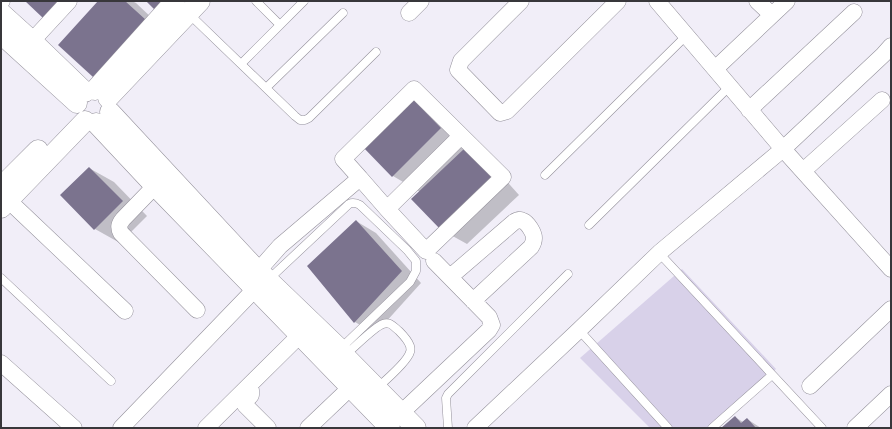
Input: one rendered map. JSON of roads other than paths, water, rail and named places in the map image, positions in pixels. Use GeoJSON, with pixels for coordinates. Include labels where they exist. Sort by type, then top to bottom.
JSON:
{"type":"FeatureCollection","features":[{"type":"Feature","properties":{"kind":"street"},"geometry":{"type":"LineString","coordinates":[[32,41],[69,1]]}},
{"type":"Feature","properties":{"kind":"street"},"geometry":{"type":"LineString","coordinates":[[409,13],[421,1]]}},
{"type":"Feature","properties":{"kind":"street"},"geometry":{"type":"LineString","coordinates":[[521,1],[461,61],[458,70],[500,113],[507,111],[618,1]]}},
{"type":"Feature","properties":{"kind":"street"},"geometry":{"type":"LineString","coordinates":[[657,1],[783,149],[891,269]]}},
{"type":"Feature","properties":{"kind":"street"},"geometry":{"type":"LineString","coordinates":[[757,1],[772,15]]}},
{"type":"Feature","properties":{"kind":"street"},"geometry":{"type":"LineString","coordinates":[[715,69],[787,1]]}},
{"type":"Feature","properties":{"kind":"street"},"geometry":{"type":"LineString","coordinates":[[126,311],[3,198],[188,5]]}},
{"type":"Feature","properties":{"kind":"street"},"geometry":{"type":"LineString","coordinates":[[750,110],[854,12]]}},
{"type":"Feature","properties":{"kind":"street"},"geometry":{"type":"LineString","coordinates":[[1,13],[32,41],[92,106],[260,280],[300,336],[350,388],[388,423],[416,428]]}},
{"type":"Feature","properties":{"kind":"street"},"geometry":{"type":"LineString","coordinates":[[1,34],[92,106],[155,186],[342,353],[377,388],[388,423]]}},
{"type":"Feature","properties":{"kind":"street"},"geometry":{"type":"LineString","coordinates":[[475,428],[659,253],[783,149],[891,46]]}},
{"type":"Feature","properties":{"kind":"street"},"geometry":{"type":"LineString","coordinates":[[414,89],[461,136],[503,177],[426,251],[343,159],[414,89]]}},
{"type":"Feature","properties":{"kind":"street"},"geometry":{"type":"LineString","coordinates":[[803,170],[882,100]]}},
{"type":"Feature","properties":{"kind":"street"},"geometry":{"type":"LineString","coordinates":[[387,209],[461,136]]}},
{"type":"Feature","properties":{"kind":"street"},"geometry":{"type":"LineString","coordinates":[[121,428],[260,280],[280,246],[360,178]]}},
{"type":"Feature","properties":{"kind":"street"},"geometry":{"type":"LineString","coordinates":[[155,186],[123,219],[119,228],[121,233],[197,310]]}},
{"type":"Feature","properties":{"kind":"street"},"geometry":{"type":"LineString","coordinates":[[450,277],[514,222],[518,220],[524,221],[532,231],[534,243],[473,301]]}},
{"type":"Feature","properties":{"kind":"street"},"geometry":{"type":"LineString","coordinates":[[388,423],[489,330],[492,325],[488,317],[434,261]]}},
{"type":"Feature","properties":{"kind":"street"},"geometry":{"type":"LineString","coordinates":[[810,386],[891,309]]}},
{"type":"Feature","properties":{"kind":"street"},"geometry":{"type":"LineString","coordinates":[[206,428],[300,336]]}},
{"type":"Feature","properties":{"kind":"street"},"geometry":{"type":"LineString","coordinates":[[1,363],[74,428]]}},
{"type":"Feature","properties":{"kind":"street"},"geometry":{"type":"LineString","coordinates":[[248,387],[252,392],[245,405],[268,428]]}},
{"type":"Feature","properties":{"kind":"street"},"geometry":{"type":"LineString","coordinates":[[308,428],[350,388]]}},
{"type":"Feature","properties":{"kind":"street"},"geometry":{"type":"LineString","coordinates":[[856,428],[891,394]]}},
{"type":"Feature","properties":{"kind":"lane"},"geometry":{"type":"LineString","coordinates":[[256,1],[280,25]]}},
{"type":"Feature","properties":{"kind":"lane"},"geometry":{"type":"LineString","coordinates":[[241,64],[304,1]]}},
{"type":"Feature","properties":{"kind":"lane"},"geometry":{"type":"LineString","coordinates":[[188,5],[241,64],[300,120],[305,120],[315,112],[376,52]]}},
{"type":"Feature","properties":{"kind":"lane"},"geometry":{"type":"LineString","coordinates":[[266,88],[343,13]]}},
{"type":"Feature","properties":{"kind":"lane"},"geometry":{"type":"LineString","coordinates":[[545,175],[686,36]]}},
{"type":"Feature","properties":{"kind":"lane"},"geometry":{"type":"LineString","coordinates":[[590,225],[730,86]]}},
{"type":"Feature","properties":{"kind":"lane"},"geometry":{"type":"LineString","coordinates":[[260,280],[349,204],[357,203],[360,205],[407,250],[416,261],[416,271],[410,282],[342,353]]}},
{"type":"Feature","properties":{"kind":"lane"},"geometry":{"type":"LineString","coordinates":[[659,253],[822,428]]}},
{"type":"Feature","properties":{"kind":"lane"},"geometry":{"type":"LineString","coordinates":[[448,428],[446,398],[448,394],[568,274]]}},
{"type":"Feature","properties":{"kind":"lane"},"geometry":{"type":"LineString","coordinates":[[1,278],[111,381]]}},
{"type":"Feature","properties":{"kind":"lane"},"geometry":{"type":"LineString","coordinates":[[342,353],[384,323],[389,323],[395,327],[408,341],[411,352],[404,362],[377,388]]}},
{"type":"Feature","properties":{"kind":"lane"},"geometry":{"type":"LineString","coordinates":[[579,330],[668,428]]}},
{"type":"Feature","properties":{"kind":"lane"},"geometry":{"type":"LineString","coordinates":[[712,428],[772,375]]}}]}
